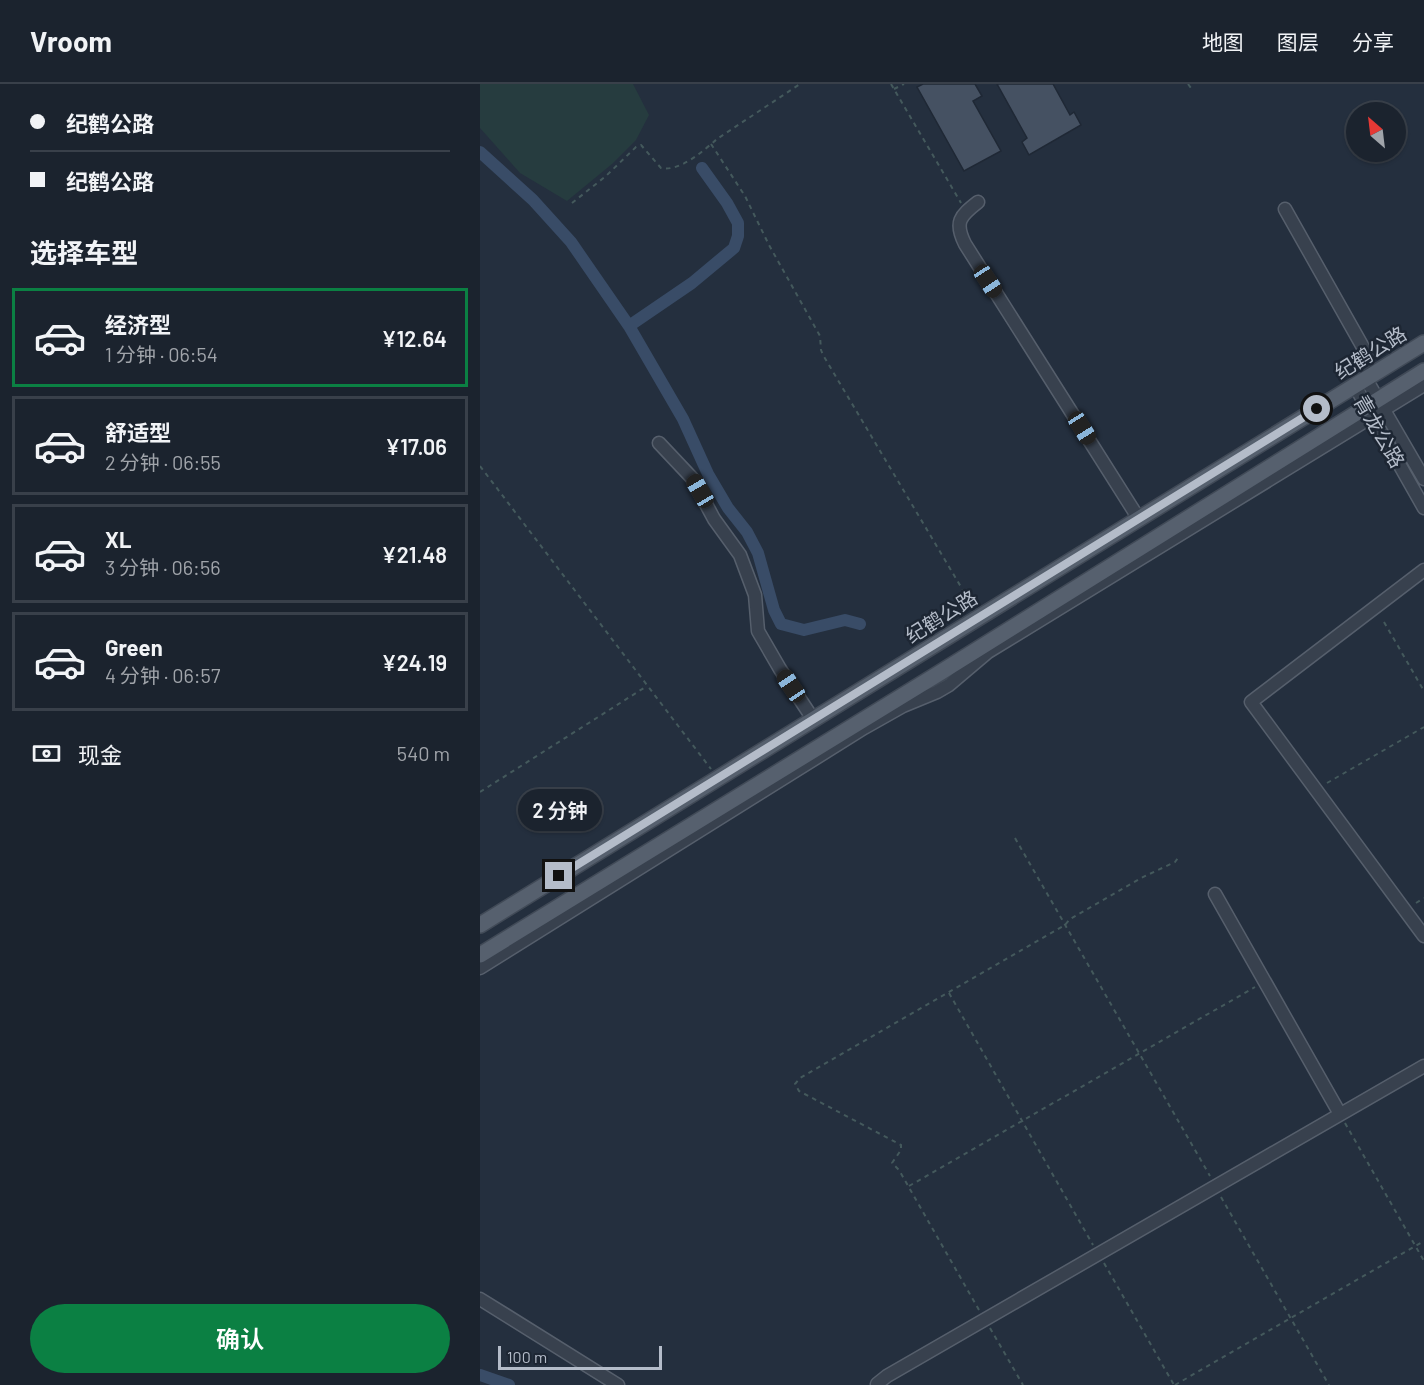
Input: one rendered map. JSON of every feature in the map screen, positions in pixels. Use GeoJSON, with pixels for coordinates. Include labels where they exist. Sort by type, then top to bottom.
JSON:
{"type":"FeatureCollection","features":[{"type":"Feature","properties":{"kind":"main road","name":"纪鹤公路"},"geometry":{"type":"LineString","coordinates":[[480,925],[1424,343]]}},
{"type":"Feature","properties":{"kind":"main road"},"geometry":{"type":"LineString","coordinates":[[480,955],[1376,409],[1424,371]]}},
{"type":"Feature","properties":{"kind":"street"},"geometry":{"type":"LineString","coordinates":[[978,202],[961,219],[958,231],[1139,519]]}},
{"type":"Feature","properties":{"kind":"street"},"geometry":{"type":"LineString","coordinates":[[1285,209],[1364,349],[1368,364],[1360,382]]}},
{"type":"Feature","properties":{"kind":"street","name":"青龙公路"},"geometry":{"type":"LineString","coordinates":[[1360,382],[1424,479]]}},
{"type":"Feature","properties":{"kind":"street"},"geometry":{"type":"LineString","coordinates":[[480,968],[864,728],[903,706],[938,692],[988,652],[1376,409],[1424,386]]}},
{"type":"Feature","properties":{"kind":"street","name":"青龙公路"},"geometry":{"type":"LineString","coordinates":[[1376,409],[1424,508]]}},
{"type":"Feature","properties":{"kind":"street"},"geometry":{"type":"LineString","coordinates":[[659,443],[692,478],[714,519],[741,555],[754,596],[758,631],[813,719]]}},
{"type":"Feature","properties":{"kind":"street"},"geometry":{"type":"LineString","coordinates":[[1424,570],[1251,702],[1424,936]]}},
{"type":"Feature","properties":{"kind":"street"},"geometry":{"type":"LineString","coordinates":[[1215,894],[1340,1114]]}},
{"type":"Feature","properties":{"kind":"street"},"geometry":{"type":"LineString","coordinates":[[878,1384],[887,1376],[1424,1066]]}},
{"type":"Feature","properties":{"kind":"street"},"geometry":{"type":"LineString","coordinates":[[481,1299],[618,1385]]}},
{"type":"Feature","properties":{"kind":"path"},"geometry":{"type":"LineString","coordinates":[[572,203],[606,176],[636,147],[641,145],[661,168],[667,170],[673,168],[707,149],[711,144],[800,84]]}},
{"type":"Feature","properties":{"kind":"path"},"geometry":{"type":"LineString","coordinates":[[891,84],[966,212]]}},
{"type":"Feature","properties":{"kind":"path"},"geometry":{"type":"LineString","coordinates":[[894,89],[904,84]]}},
{"type":"Feature","properties":{"kind":"path"},"geometry":{"type":"LineString","coordinates":[[1188,84],[1191,88]]}},
{"type":"Feature","properties":{"kind":"path"},"geometry":{"type":"LineString","coordinates":[[711,144],[749,203],[769,245],[820,336],[821,350],[967,597]]}},
{"type":"Feature","properties":{"kind":"path"},"geometry":{"type":"LineString","coordinates":[[480,466],[708,764],[717,779]]}},
{"type":"Feature","properties":{"kind":"path"},"geometry":{"type":"LineString","coordinates":[[1384,622],[1424,691]]}},
{"type":"Feature","properties":{"kind":"path"},"geometry":{"type":"LineString","coordinates":[[480,792],[647,686]]}},
{"type":"Feature","properties":{"kind":"path"},"geometry":{"type":"LineString","coordinates":[[1327,783],[1424,727]]}},
{"type":"Feature","properties":{"kind":"path"},"geometry":{"type":"LineString","coordinates":[[1015,838],[1329,1385]]}},
{"type":"Feature","properties":{"kind":"path"},"geometry":{"type":"LineString","coordinates":[[1023,1385],[909,1186],[892,1163],[901,1150],[901,1145],[799,1091],[795,1084],[800,1078],[1178,858]]}},
{"type":"Feature","properties":{"kind":"path"},"geometry":{"type":"LineString","coordinates":[[1416,903],[1424,898]]}},
{"type":"Feature","properties":{"kind":"path"},"geometry":{"type":"LineString","coordinates":[[909,1186],[1265,982]]}},
{"type":"Feature","properties":{"kind":"path"},"geometry":{"type":"LineString","coordinates":[[948,993],[1174,1385],[1424,1241]]}},
{"type":"Feature","properties":{"kind":"path"},"geometry":{"type":"LineString","coordinates":[[1340,1114],[1424,1261]]}},
{"type":"Feature","properties":{"kind":"green space"},"geometry":{"type":"Polygon","coordinates":[[[480,84],[633,84],[649,115],[636,140],[612,164],[567,201],[520,173],[480,128],[480,84]]]}},
{"type":"Feature","properties":{"kind":"building"},"geometry":{"type":"Polygon","coordinates":[[[923,84],[975,84],[982,96],[973,101],[1001,151],[964,171],[917,87],[923,84]]]}},
{"type":"Feature","properties":{"kind":"building"},"geometry":{"type":"Polygon","coordinates":[[[997,84],[1053,84],[1070,115],[1074,112],[1081,125],[1029,155],[1022,142],[1027,138],[997,84]]]}},
{"type":"Feature","properties":{"kind":"waterway"},"geometry":{"type":"LineString","coordinates":[[480,152],[533,200],[571,242],[629,326],[683,419],[708,474],[728,508],[747,532],[758,553],[774,610],[781,624],[804,630],[845,620],[860,624]]}},
{"type":"Feature","properties":{"kind":"waterway"},"geometry":{"type":"LineString","coordinates":[[629,326],[692,283],[734,248],[738,236],[738,223],[702,168]]}},
{"type":"Feature","properties":{"kind":"waterway"},"geometry":{"type":"LineString","coordinates":[[480,1375],[509,1385]]}},
{"type":"Feature","properties":{"kind":"route"},"geometry":{"type":"LineString","coordinates":[[559,876],[1317,409]]}}]}
